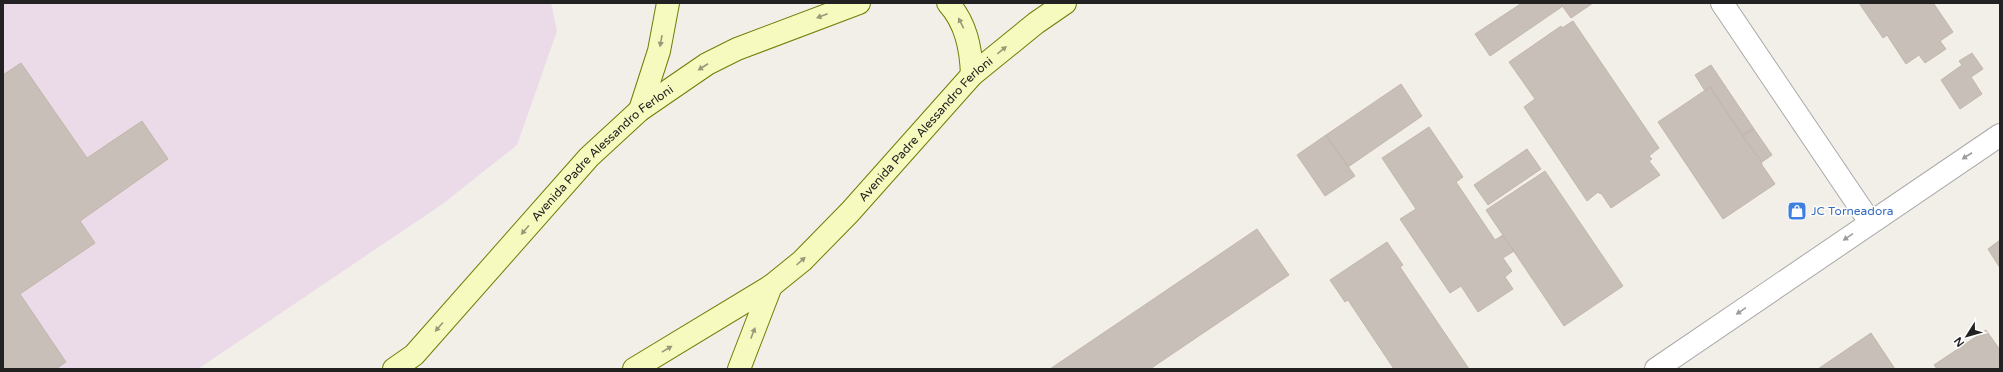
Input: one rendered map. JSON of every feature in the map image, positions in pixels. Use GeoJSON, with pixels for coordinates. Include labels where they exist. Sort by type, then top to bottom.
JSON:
{"type":"FeatureCollection","features":[{"type":"Feature","properties":{"kind":"main road"},"geometry":{"type":"LineString","coordinates":[[640,110],[659,51],[668,3]]}},
{"type":"Feature","properties":{"kind":"main road"},"geometry":{"type":"LineString","coordinates":[[948,3],[956,12],[967,35],[972,56],[972,74]]}},
{"type":"Feature","properties":{"kind":"main road","name":"Avenida Padre Alessandro Ferloni"},"geometry":{"type":"LineString","coordinates":[[634,369],[771,286],[802,261],[850,212],[972,74],[1036,23],[1065,3]]}},
{"type":"Feature","properties":{"kind":"main road","name":"Avenida Padre Alessandro Ferloni"},"geometry":{"type":"LineString","coordinates":[[394,369],[415,362],[589,157],[640,110],[707,64],[737,49],[851,4]]}},
{"type":"Feature","properties":{"kind":"main road"},"geometry":{"type":"LineString","coordinates":[[739,369],[771,286]]}},
{"type":"Feature","properties":{"kind":"street"},"geometry":{"type":"LineString","coordinates":[[1722,3],[1870,222]]}},
{"type":"Feature","properties":{"kind":"street"},"geometry":{"type":"LineString","coordinates":[[1656,369],[2000,135]]}},
{"type":"Feature","properties":{"kind":"shaded area"},"geometry":{"type":"Polygon","coordinates":[[[3,3],[551,3],[557,31],[517,145],[444,203],[198,369],[3,369],[3,3]]]}},
{"type":"Feature","properties":{"kind":"building"},"geometry":{"type":"Polygon","coordinates":[[[1522,3],[1560,3],[1563,6],[1490,56],[1475,34],[1522,3]]]}},
{"type":"Feature","properties":{"kind":"building"},"geometry":{"type":"Polygon","coordinates":[[[1560,3],[1593,3],[1571,18],[1560,3]]]}},
{"type":"Feature","properties":{"kind":"building"},"geometry":{"type":"Polygon","coordinates":[[[1859,3],[1935,3],[1934,4],[1953,32],[1940,41],[1946,49],[1925,63],[1919,55],[1906,64],[1887,35],[1883,38],[1859,3]]]}},
{"type":"Feature","properties":{"kind":"building"},"geometry":{"type":"Polygon","coordinates":[[[1573,21],[1659,148],[1649,156],[1652,159],[1649,161],[1660,175],[1611,208],[1601,193],[1600,194],[1598,192],[1587,201],[1524,107],[1535,99],[1509,62],[1561,26],[1562,28],[1573,21]]]}},
{"type":"Feature","properties":{"kind":"building"},"geometry":{"type":"Polygon","coordinates":[[[1972,53],[1983,69],[1971,77],[1982,94],[1960,109],[1941,80],[1962,65],[1959,61],[1972,53]]]}},
{"type":"Feature","properties":{"kind":"building"},"geometry":{"type":"Polygon","coordinates":[[[21,63],[87,158],[142,121],[168,159],[80,221],[95,243],[20,294],[66,362],[56,369],[3,369],[3,75],[21,63]]]}},
{"type":"Feature","properties":{"kind":"building"},"geometry":{"type":"Polygon","coordinates":[[[1711,65],[1754,129],[1746,134],[1742,135],[1710,87],[1705,91],[1695,75],[1711,65]]]}},
{"type":"Feature","properties":{"kind":"building"},"geometry":{"type":"Polygon","coordinates":[[[1401,84],[1422,116],[1348,167],[1326,135],[1401,84]]]}},
{"type":"Feature","properties":{"kind":"building"},"geometry":{"type":"Polygon","coordinates":[[[1710,87],[1760,161],[1761,160],[1762,165],[1775,184],[1723,219],[1658,122],[1710,87]]]}},
{"type":"Feature","properties":{"kind":"building"},"geometry":{"type":"Polygon","coordinates":[[[1429,127],[1463,177],[1456,182],[1495,240],[1503,235],[1514,251],[1503,258],[1512,271],[1505,277],[1513,289],[1478,312],[1461,286],[1450,293],[1400,219],[1416,209],[1382,158],[1429,127]]]}},
{"type":"Feature","properties":{"kind":"building"},"geometry":{"type":"Polygon","coordinates":[[[1754,129],[1772,155],[1762,162],[1742,135],[1754,129]]]}},
{"type":"Feature","properties":{"kind":"building"},"geometry":{"type":"Polygon","coordinates":[[[1326,135],[1355,176],[1325,196],[1297,155],[1326,135]]]}},
{"type":"Feature","properties":{"kind":"building"},"geometry":{"type":"Polygon","coordinates":[[[1527,149],[1541,169],[1488,205],[1474,185],[1527,149]]]}},
{"type":"Feature","properties":{"kind":"building"},"geometry":{"type":"Polygon","coordinates":[[[1545,171],[1623,286],[1564,326],[1486,210],[1545,171]]]}},
{"type":"Feature","properties":{"kind":"building"},"geometry":{"type":"Polygon","coordinates":[[[1257,229],[1289,275],[1150,369],[1050,369],[1257,229]]]}},
{"type":"Feature","properties":{"kind":"building"},"geometry":{"type":"Polygon","coordinates":[[[2000,240],[2000,268],[1988,249],[2000,240]]]}},
{"type":"Feature","properties":{"kind":"building"},"geometry":{"type":"Polygon","coordinates":[[[1387,242],[1403,265],[1400,267],[1469,369],[1394,369],[1348,300],[1345,302],[1330,280],[1387,242]]]}},
{"type":"Feature","properties":{"kind":"building"},"geometry":{"type":"Polygon","coordinates":[[[1986,330],[2000,350],[2000,369],[1937,369],[1934,365],[1986,330]]]}},
{"type":"Feature","properties":{"kind":"building"},"geometry":{"type":"Polygon","coordinates":[[[1871,333],[1895,369],[1818,369],[1871,333]]]}},
{"type":"Feature","properties":{"kind":"place","name":"JC Torneadora"},"geometry":{"type":"Point","coordinates":[1797,211]}}]}
